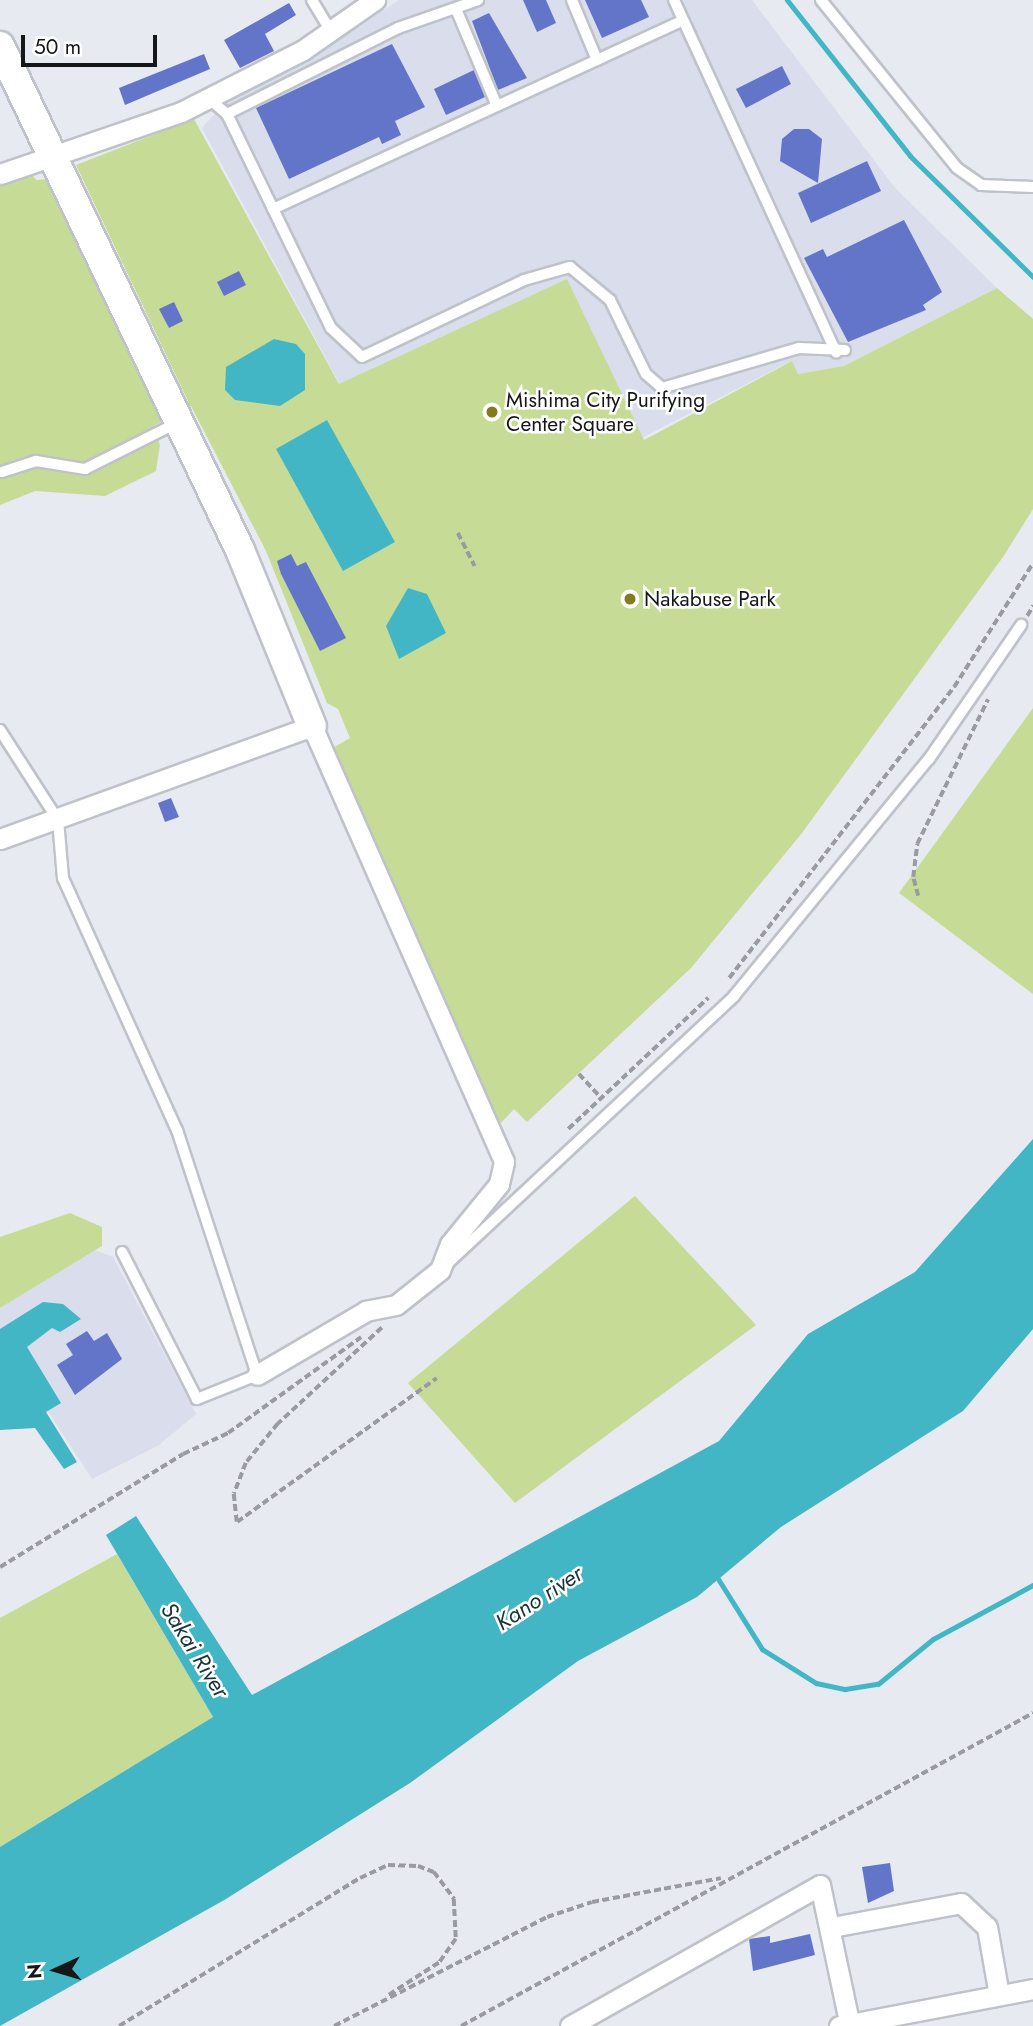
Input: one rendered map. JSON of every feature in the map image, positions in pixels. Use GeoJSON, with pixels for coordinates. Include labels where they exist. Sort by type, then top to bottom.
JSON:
{"type":"FeatureCollection","features":[{"type":"Feature","properties":{"kind":"street"},"geometry":{"type":"LineString","coordinates":[[0,174],[208,98],[331,32],[375,0]]}},
{"type":"Feature","properties":{"kind":"street"},"geometry":{"type":"LineString","coordinates":[[0,46],[49,155],[240,550],[312,726],[505,1162],[499,1184],[450,1244],[440,1270],[396,1305],[366,1311],[257,1375]]}},
{"type":"Feature","properties":{"kind":"street"},"geometry":{"type":"LineString","coordinates":[[0,839],[312,726]]}},
{"type":"Feature","properties":{"kind":"street"},"geometry":{"type":"LineString","coordinates":[[578,2024],[820,1885],[832,1927],[846,2025],[1033,1989]]}},
{"type":"Feature","properties":{"kind":"street"},"geometry":{"type":"LineString","coordinates":[[832,1927],[961,1903],[987,1927],[999,1995]]}},
{"type":"Feature","properties":{"kind":"lane"},"geometry":{"type":"LineString","coordinates":[[312,0],[331,32]]}},
{"type":"Feature","properties":{"kind":"lane"},"geometry":{"type":"LineString","coordinates":[[227,114],[378,37],[478,0]]}},
{"type":"Feature","properties":{"kind":"lane"},"geometry":{"type":"LineString","coordinates":[[572,0],[597,60]]}},
{"type":"Feature","properties":{"kind":"lane"},"geometry":{"type":"LineString","coordinates":[[208,98],[227,114],[331,328],[362,357],[524,280],[570,267],[610,300],[646,374],[662,388],[799,348],[841,352],[674,0]]}},
{"type":"Feature","properties":{"kind":"lane"},"geometry":{"type":"LineString","coordinates":[[821,0],[957,168],[981,185],[1033,187]]}},
{"type":"Feature","properties":{"kind":"lane"},"geometry":{"type":"LineString","coordinates":[[456,9],[497,106]]}},
{"type":"Feature","properties":{"kind":"lane"},"geometry":{"type":"LineString","coordinates":[[273,209],[684,20]]}},
{"type":"Feature","properties":{"kind":"lane"},"geometry":{"type":"LineString","coordinates":[[2,472],[36,461],[86,469],[177,423]]}},
{"type":"Feature","properties":{"kind":"lane"},"geometry":{"type":"LineString","coordinates":[[440,1270],[615,1113],[734,996],[820,898],[929,759],[1021,625]]}},
{"type":"Feature","properties":{"kind":"lane"},"geometry":{"type":"LineString","coordinates":[[0,730],[58,820],[62,878],[177,1130],[257,1375],[197,1399],[122,1252]]}},
{"type":"Feature","properties":{"kind":"path"},"geometry":{"type":"LineString","coordinates":[[458,533],[475,566]]}},
{"type":"Feature","properties":{"kind":"path"},"geometry":{"type":"LineString","coordinates":[[720,987],[905,753],[1033,563]]}},
{"type":"Feature","properties":{"kind":"path"},"geometry":{"type":"LineString","coordinates":[[918,896],[913,877],[917,844],[993,689]]}},
{"type":"Feature","properties":{"kind":"path"},"geometry":{"type":"LineString","coordinates":[[564,1133],[713,995]]}},
{"type":"Feature","properties":{"kind":"path"},"geometry":{"type":"LineString","coordinates":[[579,1074],[615,1113]]}},
{"type":"Feature","properties":{"kind":"path"},"geometry":{"type":"LineString","coordinates":[[396,1305],[377,1336],[278,1424],[246,1463],[234,1494],[237,1522],[437,1378]]}},
{"type":"Feature","properties":{"kind":"path"},"geometry":{"type":"LineString","coordinates":[[0,1567],[228,1433],[396,1305]]}},
{"type":"Feature","properties":{"kind":"path"},"geometry":{"type":"LineString","coordinates":[[461,2026],[726,1877],[1033,1713]]}},
{"type":"Feature","properties":{"kind":"path"},"geometry":{"type":"LineString","coordinates":[[119,2026],[360,1878],[388,1864],[418,1866],[434,1872],[454,1899],[456,1939],[439,1962],[386,1997]]}},
{"type":"Feature","properties":{"kind":"path"},"geometry":{"type":"LineString","coordinates":[[334,2026],[386,1997],[547,1917],[592,1902],[726,1877]]}},
{"type":"Feature","properties":{"kind":"shaded area"},"geometry":{"type":"Polygon","coordinates":[[[399,0],[752,0],[896,189],[997,288],[844,366],[798,374],[791,361],[428,548],[202,128],[237,89],[332,45],[399,0]]]}},
{"type":"Feature","properties":{"kind":"shaded area"},"geometry":{"type":"Polygon","coordinates":[[[95,1250],[113,1257],[196,1414],[159,1445],[92,1479],[0,1338],[0,1308],[95,1250]]]}},
{"type":"Feature","properties":{"kind":"green space","name":"Nakabuse Park"},"geometry":{"type":"Polygon","coordinates":[[[194,119],[339,384],[567,279],[644,440],[792,361],[798,374],[844,366],[997,288],[1033,319],[1033,509],[1003,557],[802,833],[691,968],[527,1122],[514,1109],[501,1123],[489,1108],[331,749],[350,738],[338,709],[327,703],[266,551],[191,406],[153,426],[160,445],[156,471],[105,496],[35,491],[0,505],[0,182],[28,168],[36,180],[48,179],[161,416],[188,401],[76,165],[194,119]]]}},
{"type":"Feature","properties":{"kind":"green space"},"geometry":{"type":"Polygon","coordinates":[[[1033,708],[1033,994],[899,893],[1033,708]]]}},
{"type":"Feature","properties":{"kind":"green space"},"geometry":{"type":"Polygon","coordinates":[[[635,1196],[756,1325],[515,1503],[408,1383],[635,1196]]]}},
{"type":"Feature","properties":{"kind":"green space"},"geometry":{"type":"Polygon","coordinates":[[[70,1213],[102,1227],[102,1246],[0,1308],[0,1237],[70,1213]]]}},
{"type":"Feature","properties":{"kind":"green space"},"geometry":{"type":"Polygon","coordinates":[[[117,1554],[213,1717],[0,1847],[0,1618],[117,1554]]]}},
{"type":"Feature","properties":{"kind":"water"},"geometry":{"type":"Polygon","coordinates":[[[274,339],[296,344],[305,354],[305,390],[280,406],[235,400],[225,390],[226,367],[274,339]]]}},
{"type":"Feature","properties":{"kind":"water"},"geometry":{"type":"Polygon","coordinates":[[[327,420],[395,542],[343,571],[276,449],[327,420]]]}},
{"type":"Feature","properties":{"kind":"water"},"geometry":{"type":"Polygon","coordinates":[[[408,588],[427,594],[446,633],[399,659],[386,626],[408,588]]]}},
{"type":"Feature","properties":{"kind":"water"},"geometry":{"type":"Polygon","coordinates":[[[1033,1139],[1033,1329],[963,1411],[781,1527],[697,1597],[578,1661],[410,1783],[226,1899],[0,2026],[0,1847],[213,1717],[106,1535],[136,1516],[252,1695],[719,1441],[808,1334],[915,1272],[1033,1139]]]}},
{"type":"Feature","properties":{"kind":"water"},"geometry":{"type":"Polygon","coordinates":[[[43,1302],[63,1304],[81,1319],[60,1332],[52,1328],[27,1347],[61,1403],[46,1412],[77,1462],[64,1469],[35,1428],[0,1430],[0,1329],[43,1302]]]}},
{"type":"Feature","properties":{"kind":"building"},"geometry":{"type":"Polygon","coordinates":[[[523,0],[546,0],[556,23],[537,32],[523,0]]]}},
{"type":"Feature","properties":{"kind":"building"},"geometry":{"type":"Polygon","coordinates":[[[585,0],[641,0],[649,17],[602,38],[585,0]]]}},
{"type":"Feature","properties":{"kind":"building"},"geometry":{"type":"Polygon","coordinates":[[[289,3],[296,15],[265,34],[274,51],[240,68],[224,40],[289,3]]]}},
{"type":"Feature","properties":{"kind":"building"},"geometry":{"type":"Polygon","coordinates":[[[489,13],[527,78],[498,90],[472,21],[489,13]]]}},
{"type":"Feature","properties":{"kind":"building"},"geometry":{"type":"Polygon","coordinates":[[[392,44],[425,107],[395,121],[401,135],[382,144],[379,137],[289,179],[256,108],[392,44]]]}},
{"type":"Feature","properties":{"kind":"building"},"geometry":{"type":"Polygon","coordinates":[[[204,54],[210,69],[125,105],[119,88],[204,54]]]}},
{"type":"Feature","properties":{"kind":"building"},"geometry":{"type":"Polygon","coordinates":[[[782,66],[791,84],[746,108],[736,89],[782,66]]]}},
{"type":"Feature","properties":{"kind":"building"},"geometry":{"type":"Polygon","coordinates":[[[474,70],[485,97],[446,115],[434,89],[474,70]]]}},
{"type":"Feature","properties":{"kind":"building"},"geometry":{"type":"Polygon","coordinates":[[[794,129],[809,129],[822,139],[818,183],[780,161],[782,139],[794,129]]]}},
{"type":"Feature","properties":{"kind":"building"},"geometry":{"type":"Polygon","coordinates":[[[867,161],[881,191],[811,223],[798,193],[867,161]]]}},
{"type":"Feature","properties":{"kind":"building"},"geometry":{"type":"Polygon","coordinates":[[[904,220],[942,292],[923,305],[926,310],[848,342],[804,258],[823,249],[827,257],[904,220]]]}},
{"type":"Feature","properties":{"kind":"building"},"geometry":{"type":"Polygon","coordinates":[[[239,271],[246,285],[224,296],[217,282],[239,271]]]}},
{"type":"Feature","properties":{"kind":"building"},"geometry":{"type":"Polygon","coordinates":[[[174,302],[183,321],[169,328],[159,309],[174,302]]]}},
{"type":"Feature","properties":{"kind":"building"},"geometry":{"type":"Polygon","coordinates":[[[291,554],[297,566],[306,562],[346,638],[320,651],[277,561],[291,554]]]}},
{"type":"Feature","properties":{"kind":"building"},"geometry":{"type":"Polygon","coordinates":[[[171,798],[179,817],[165,822],[158,803],[171,798]]]}},
{"type":"Feature","properties":{"kind":"building"},"geometry":{"type":"Polygon","coordinates":[[[87,1331],[94,1341],[107,1333],[122,1359],[75,1395],[57,1365],[73,1355],[66,1344],[87,1331]]]}},
{"type":"Feature","properties":{"kind":"building"},"geometry":{"type":"Polygon","coordinates":[[[890,1863],[894,1891],[868,1903],[862,1867],[890,1863]]]}},
{"type":"Feature","properties":{"kind":"building"},"geometry":{"type":"Polygon","coordinates":[[[810,1934],[815,1955],[753,1971],[749,1939],[770,1936],[770,1943],[810,1934]]]}},
{"type":"Feature","properties":{"kind":"waterway"},"geometry":{"type":"LineString","coordinates":[[787,0],[910,156],[1033,277]]}},
{"type":"Feature","properties":{"kind":"waterway"},"geometry":{"type":"LineString","coordinates":[[715,1574],[762,1649],[816,1683],[845,1689],[878,1684],[933,1639],[1033,1585]]}},
{"type":"Feature","properties":{"kind":"place","name":"Mishima City Purifying Center Square"},"geometry":{"type":"Point","coordinates":[492,412]}},
{"type":"Feature","properties":{"kind":"place","name":"Nakabuse Park"},"geometry":{"type":"Point","coordinates":[630,599]}},
{"type":"Feature","properties":{"kind":"water label","name":"Kano river"},"geometry":{"type":"Point","coordinates":[539,1598]}},
{"type":"Feature","properties":{"kind":"water label","name":"Sakai River"},"geometry":{"type":"Point","coordinates":[195,1650]}}]}
